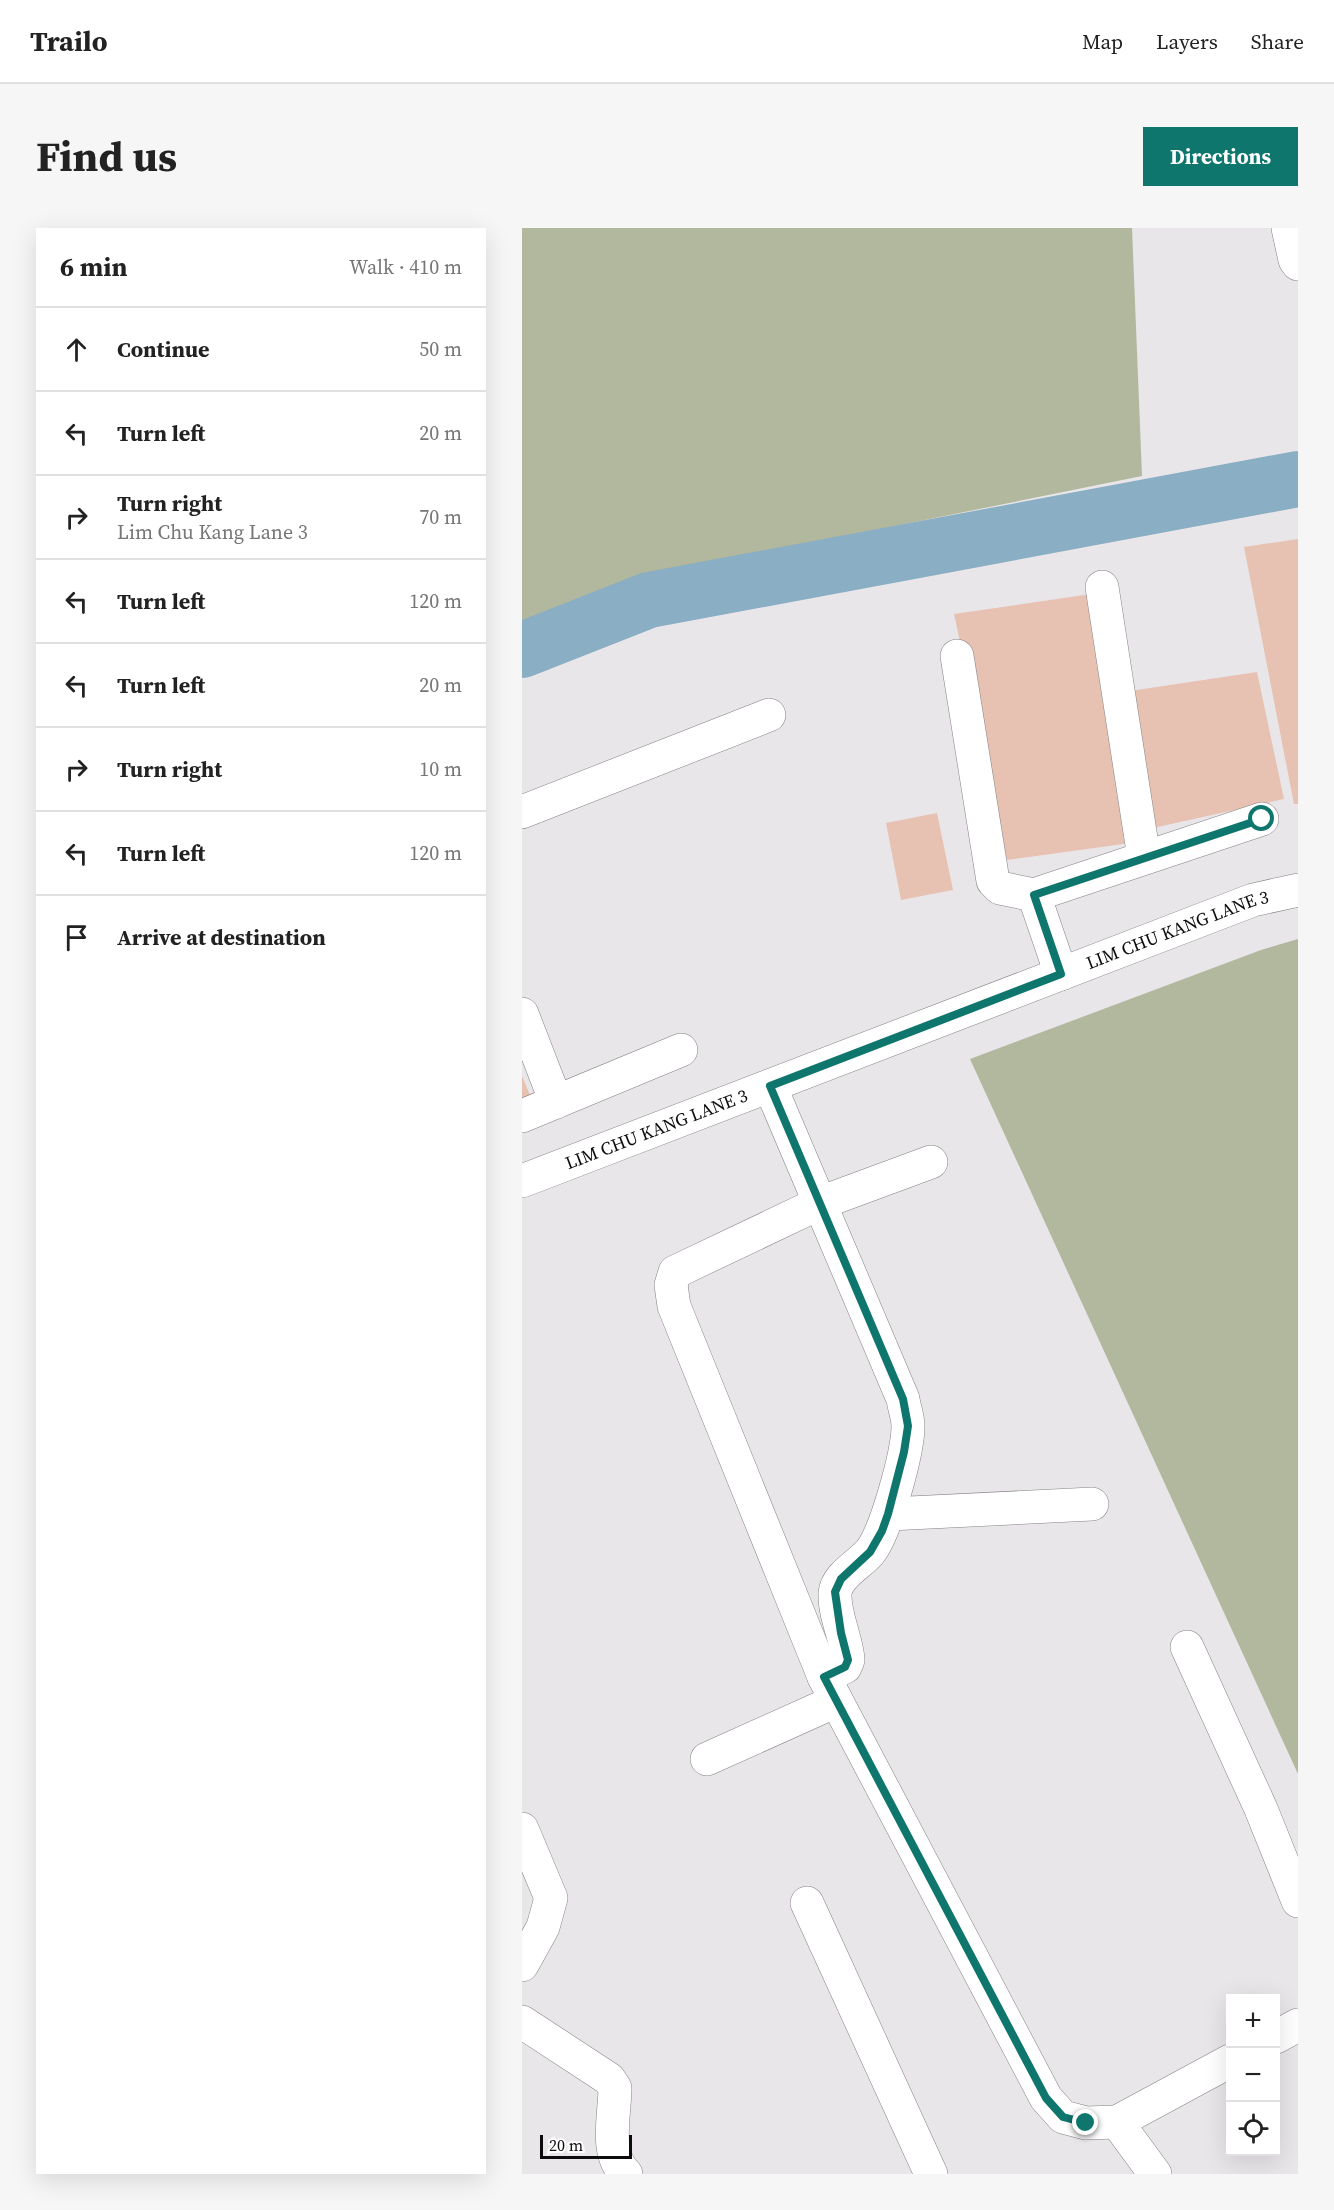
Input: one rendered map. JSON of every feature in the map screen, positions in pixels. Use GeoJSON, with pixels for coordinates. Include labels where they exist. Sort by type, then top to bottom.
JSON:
{"type":"FeatureCollection","features":[{"type":"Feature","properties":{"kind":"street"},"geometry":{"type":"LineString","coordinates":[[1288,228],[1295,260],[1298,264]]}},
{"type":"Feature","properties":{"kind":"street"},"geometry":{"type":"LineString","coordinates":[[1102,587],[1144,858]]}},
{"type":"Feature","properties":{"kind":"street"},"geometry":{"type":"LineString","coordinates":[[957,656],[993,881],[1000,888],[1034,895],[1262,819]]}},
{"type":"Feature","properties":{"kind":"street"},"geometry":{"type":"LineString","coordinates":[[522,812],[769,715]]}},
{"type":"Feature","properties":{"kind":"street","name":"LIM CHU KANG LANE 3"},"geometry":{"type":"LineString","coordinates":[[522,1181],[1253,900],[1298,890]]}},
{"type":"Feature","properties":{"kind":"street"},"geometry":{"type":"LineString","coordinates":[[1034,895],[1061,974]]}},
{"type":"Feature","properties":{"kind":"street"},"geometry":{"type":"LineString","coordinates":[[522,1014],[556,1102]]}},
{"type":"Feature","properties":{"kind":"street"},"geometry":{"type":"LineString","coordinates":[[522,1116],[681,1050]]}},
{"type":"Feature","properties":{"kind":"street"},"geometry":{"type":"LineString","coordinates":[[707,1759],[830,1689],[845,1667],[848,1660],[841,1633],[835,1592],[841,1579],[870,1552],[882,1531],[904,1452],[908,1426],[903,1399],[770,1086]]}},
{"type":"Feature","properties":{"kind":"street"},"geometry":{"type":"LineString","coordinates":[[931,1162],[820,1203],[675,1272],[671,1285],[674,1306],[830,1689],[1046,2098],[1063,2117],[1086,2123],[1117,2122],[1226,2063]]}},
{"type":"Feature","properties":{"kind":"street"},"geometry":{"type":"LineString","coordinates":[[888,1514],[1092,1504]]}},
{"type":"Feature","properties":{"kind":"street"},"geometry":{"type":"LineString","coordinates":[[1187,1647],[1262,1809],[1298,1901]]}},
{"type":"Feature","properties":{"kind":"street"},"geometry":{"type":"LineString","coordinates":[[522,1829],[551,1898],[543,1927],[522,1965]]}},
{"type":"Feature","properties":{"kind":"street"},"geometry":{"type":"LineString","coordinates":[[807,1903],[931,2174]]}},
{"type":"Feature","properties":{"kind":"street"},"geometry":{"type":"LineString","coordinates":[[522,2022],[609,2079],[615,2088],[614,2154],[620,2169],[626,2174]]}},
{"type":"Feature","properties":{"kind":"street"},"geometry":{"type":"LineString","coordinates":[[1280,2034],[1298,2025]]}},
{"type":"Feature","properties":{"kind":"street"},"geometry":{"type":"LineString","coordinates":[[1117,2122],[1155,2174]]}},
{"type":"Feature","properties":{"kind":"green space"},"geometry":{"type":"Polygon","coordinates":[[[522,228],[1132,228],[1142,476],[654,575],[522,625],[522,228]]]}},
{"type":"Feature","properties":{"kind":"green space"},"geometry":{"type":"Polygon","coordinates":[[[1298,939],[1298,1774],[970,1059],[1261,950],[1298,939]]]}},
{"type":"Feature","properties":{"kind":"building"},"geometry":{"type":"Polygon","coordinates":[[[1298,539],[1298,804],[1294,804],[1244,547],[1298,539]]]}},
{"type":"Feature","properties":{"kind":"building"},"geometry":{"type":"Polygon","coordinates":[[[1091,594],[1138,842],[1007,860],[954,614],[1091,594]]]}},
{"type":"Feature","properties":{"kind":"building"},"geometry":{"type":"Polygon","coordinates":[[[1257,672],[1284,799],[1153,828],[1130,691],[1257,672]]]}},
{"type":"Feature","properties":{"kind":"building"},"geometry":{"type":"Polygon","coordinates":[[[937,813],[953,890],[901,900],[886,823],[937,813]]]}},
{"type":"Feature","properties":{"kind":"building"},"geometry":{"type":"Polygon","coordinates":[[[522,1076],[532,1100],[522,1103],[522,1076]]]}},
{"type":"Feature","properties":{"kind":"waterway"},"geometry":{"type":"LineString","coordinates":[[522,650],[649,600],[1298,479]]}},
{"type":"Feature","properties":{"kind":"route"},"geometry":{"type":"LineString","coordinates":[[1086,2123],[1063,2117],[1046,2098],[824,1677],[845,1667],[848,1660],[841,1633],[835,1592],[841,1579],[870,1552],[882,1531],[904,1452],[908,1426],[903,1399],[770,1086],[1061,974],[1034,895],[1262,819]]}}]}
